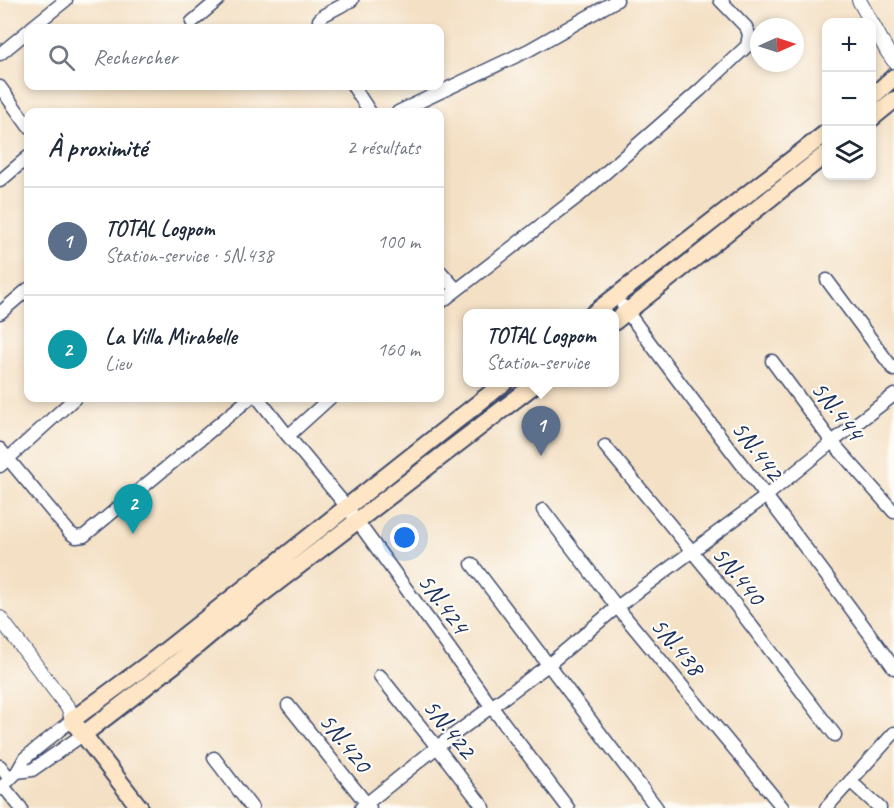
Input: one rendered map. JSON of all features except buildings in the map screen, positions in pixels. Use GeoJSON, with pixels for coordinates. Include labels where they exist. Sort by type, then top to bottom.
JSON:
{"type":"FeatureCollection","features":[{"type":"Feature","properties":{"kind":"main road"},"geometry":{"type":"LineString","coordinates":[[876,93],[894,77]]}},
{"type":"Feature","properties":{"kind":"main road"},"geometry":{"type":"LineString","coordinates":[[876,115],[894,100]]}},
{"type":"Feature","properties":{"kind":"main road"},"geometry":{"type":"LineString","coordinates":[[598,309],[822,146]]}},
{"type":"Feature","properties":{"kind":"main road"},"geometry":{"type":"LineString","coordinates":[[621,317],[822,147]]}},
{"type":"Feature","properties":{"kind":"main road"},"geometry":{"type":"LineString","coordinates":[[153,808],[74,714],[155,659],[499,387]]}},
{"type":"Feature","properties":{"kind":"main road"},"geometry":{"type":"LineString","coordinates":[[88,731],[176,664],[219,627],[531,387]]}},
{"type":"Feature","properties":{"kind":"main road"},"geometry":{"type":"LineString","coordinates":[[88,731],[140,808]]}},
{"type":"Feature","properties":{"kind":"street"},"geometry":{"type":"LineString","coordinates":[[37,24],[66,0]]}},
{"type":"Feature","properties":{"kind":"street"},"geometry":{"type":"LineString","coordinates":[[192,22],[218,0]]}},
{"type":"Feature","properties":{"kind":"street"},"geometry":{"type":"LineString","coordinates":[[320,24],[324,15],[352,0]]}},
{"type":"Feature","properties":{"kind":"street"},"geometry":{"type":"LineString","coordinates":[[406,108],[529,50],[617,0]]}},
{"type":"Feature","properties":{"kind":"street"},"geometry":{"type":"LineString","coordinates":[[444,300],[580,195],[747,46],[749,33],[746,27],[720,0]]}},
{"type":"Feature","properties":{"kind":"street"},"geometry":{"type":"LineString","coordinates":[[859,0],[868,18]]}},
{"type":"Feature","properties":{"kind":"street"},"geometry":{"type":"LineString","coordinates":[[876,32],[894,61]]}},
{"type":"Feature","properties":{"kind":"street"},"geometry":{"type":"LineString","coordinates":[[0,54],[24,35]]}},
{"type":"Feature","properties":{"kind":"street"},"geometry":{"type":"LineString","coordinates":[[0,87],[24,120]]}},
{"type":"Feature","properties":{"kind":"street"},"geometry":{"type":"LineString","coordinates":[[356,90],[367,108]]}},
{"type":"Feature","properties":{"kind":"street"},"geometry":{"type":"LineString","coordinates":[[0,181],[24,160]]}},
{"type":"Feature","properties":{"kind":"street"},"geometry":{"type":"LineString","coordinates":[[444,276],[456,289]]}},
{"type":"Feature","properties":{"kind":"street"},"geometry":{"type":"LineString","coordinates":[[827,280],[894,370]]}},
{"type":"Feature","properties":{"kind":"street"},"geometry":{"type":"LineString","coordinates":[[0,313],[24,292]]}},
{"type":"Feature","properties":{"kind":"street","name":"5N.442"},"geometry":{"type":"LineString","coordinates":[[615,296],[619,309]]}},
{"type":"Feature","properties":{"kind":"street","name":"5N.442"},"geometry":{"type":"LineString","coordinates":[[621,317],[765,497],[867,629],[894,668]]}},
{"type":"Feature","properties":{"kind":"street","name":"5N.444"},"geometry":{"type":"LineString","coordinates":[[772,361],[832,442],[894,512]]}},
{"type":"Feature","properties":{"kind":"street"},"geometry":{"type":"LineString","coordinates":[[366,807],[437,747],[548,664],[617,607],[765,497],[894,395]]}},
{"type":"Feature","properties":{"kind":"street"},"geometry":{"type":"LineString","coordinates":[[4,463],[71,402]]}},
{"type":"Feature","properties":{"kind":"street"},"geometry":{"type":"LineString","coordinates":[[0,449],[4,463],[70,533],[76,537],[84,536],[245,402]]}},
{"type":"Feature","properties":{"kind":"street","name":"5N.424"},"geometry":{"type":"LineString","coordinates":[[261,402],[347,507],[568,808]]}},
{"type":"Feature","properties":{"kind":"street"},"geometry":{"type":"LineString","coordinates":[[288,436],[326,402]]}},
{"type":"Feature","properties":{"kind":"street","name":"5N.440"},"geometry":{"type":"LineString","coordinates":[[605,446],[724,590],[835,735]]}},
{"type":"Feature","properties":{"kind":"street","name":"5N.438"},"geometry":{"type":"LineString","coordinates":[[543,510],[617,607],[783,808]]}},
{"type":"Feature","properties":{"kind":"street"},"geometry":{"type":"LineString","coordinates":[[472,564],[657,808]]}},
{"type":"Feature","properties":{"kind":"street"},"geometry":{"type":"LineString","coordinates":[[0,618],[74,714],[25,758],[8,781]]}},
{"type":"Feature","properties":{"kind":"street","name":"5N.422"},"geometry":{"type":"LineString","coordinates":[[380,675],[484,808]]}},
{"type":"Feature","properties":{"kind":"street","name":"5N.420"},"geometry":{"type":"LineString","coordinates":[[288,705],[366,807]]}},
{"type":"Feature","properties":{"kind":"street"},"geometry":{"type":"LineString","coordinates":[[8,781],[32,770],[88,731]]}},
{"type":"Feature","properties":{"kind":"street"},"geometry":{"type":"LineString","coordinates":[[826,808],[894,733]]}},
{"type":"Feature","properties":{"kind":"street"},"geometry":{"type":"LineString","coordinates":[[214,758],[252,808]]}},
{"type":"Feature","properties":{"kind":"street"},"geometry":{"type":"LineString","coordinates":[[0,766],[21,808]]}},
{"type":"Feature","properties":{"kind":"street"},"geometry":{"type":"LineString","coordinates":[[850,781],[880,808]]}},
{"type":"Feature","properties":{"kind":"place","name":"TOTAL Logpom"},"geometry":{"type":"Point","coordinates":[541,456]}},
{"type":"Feature","properties":{"kind":"place","name":"La Villa Mirabelle"},"geometry":{"type":"Point","coordinates":[133,534]}}]}
